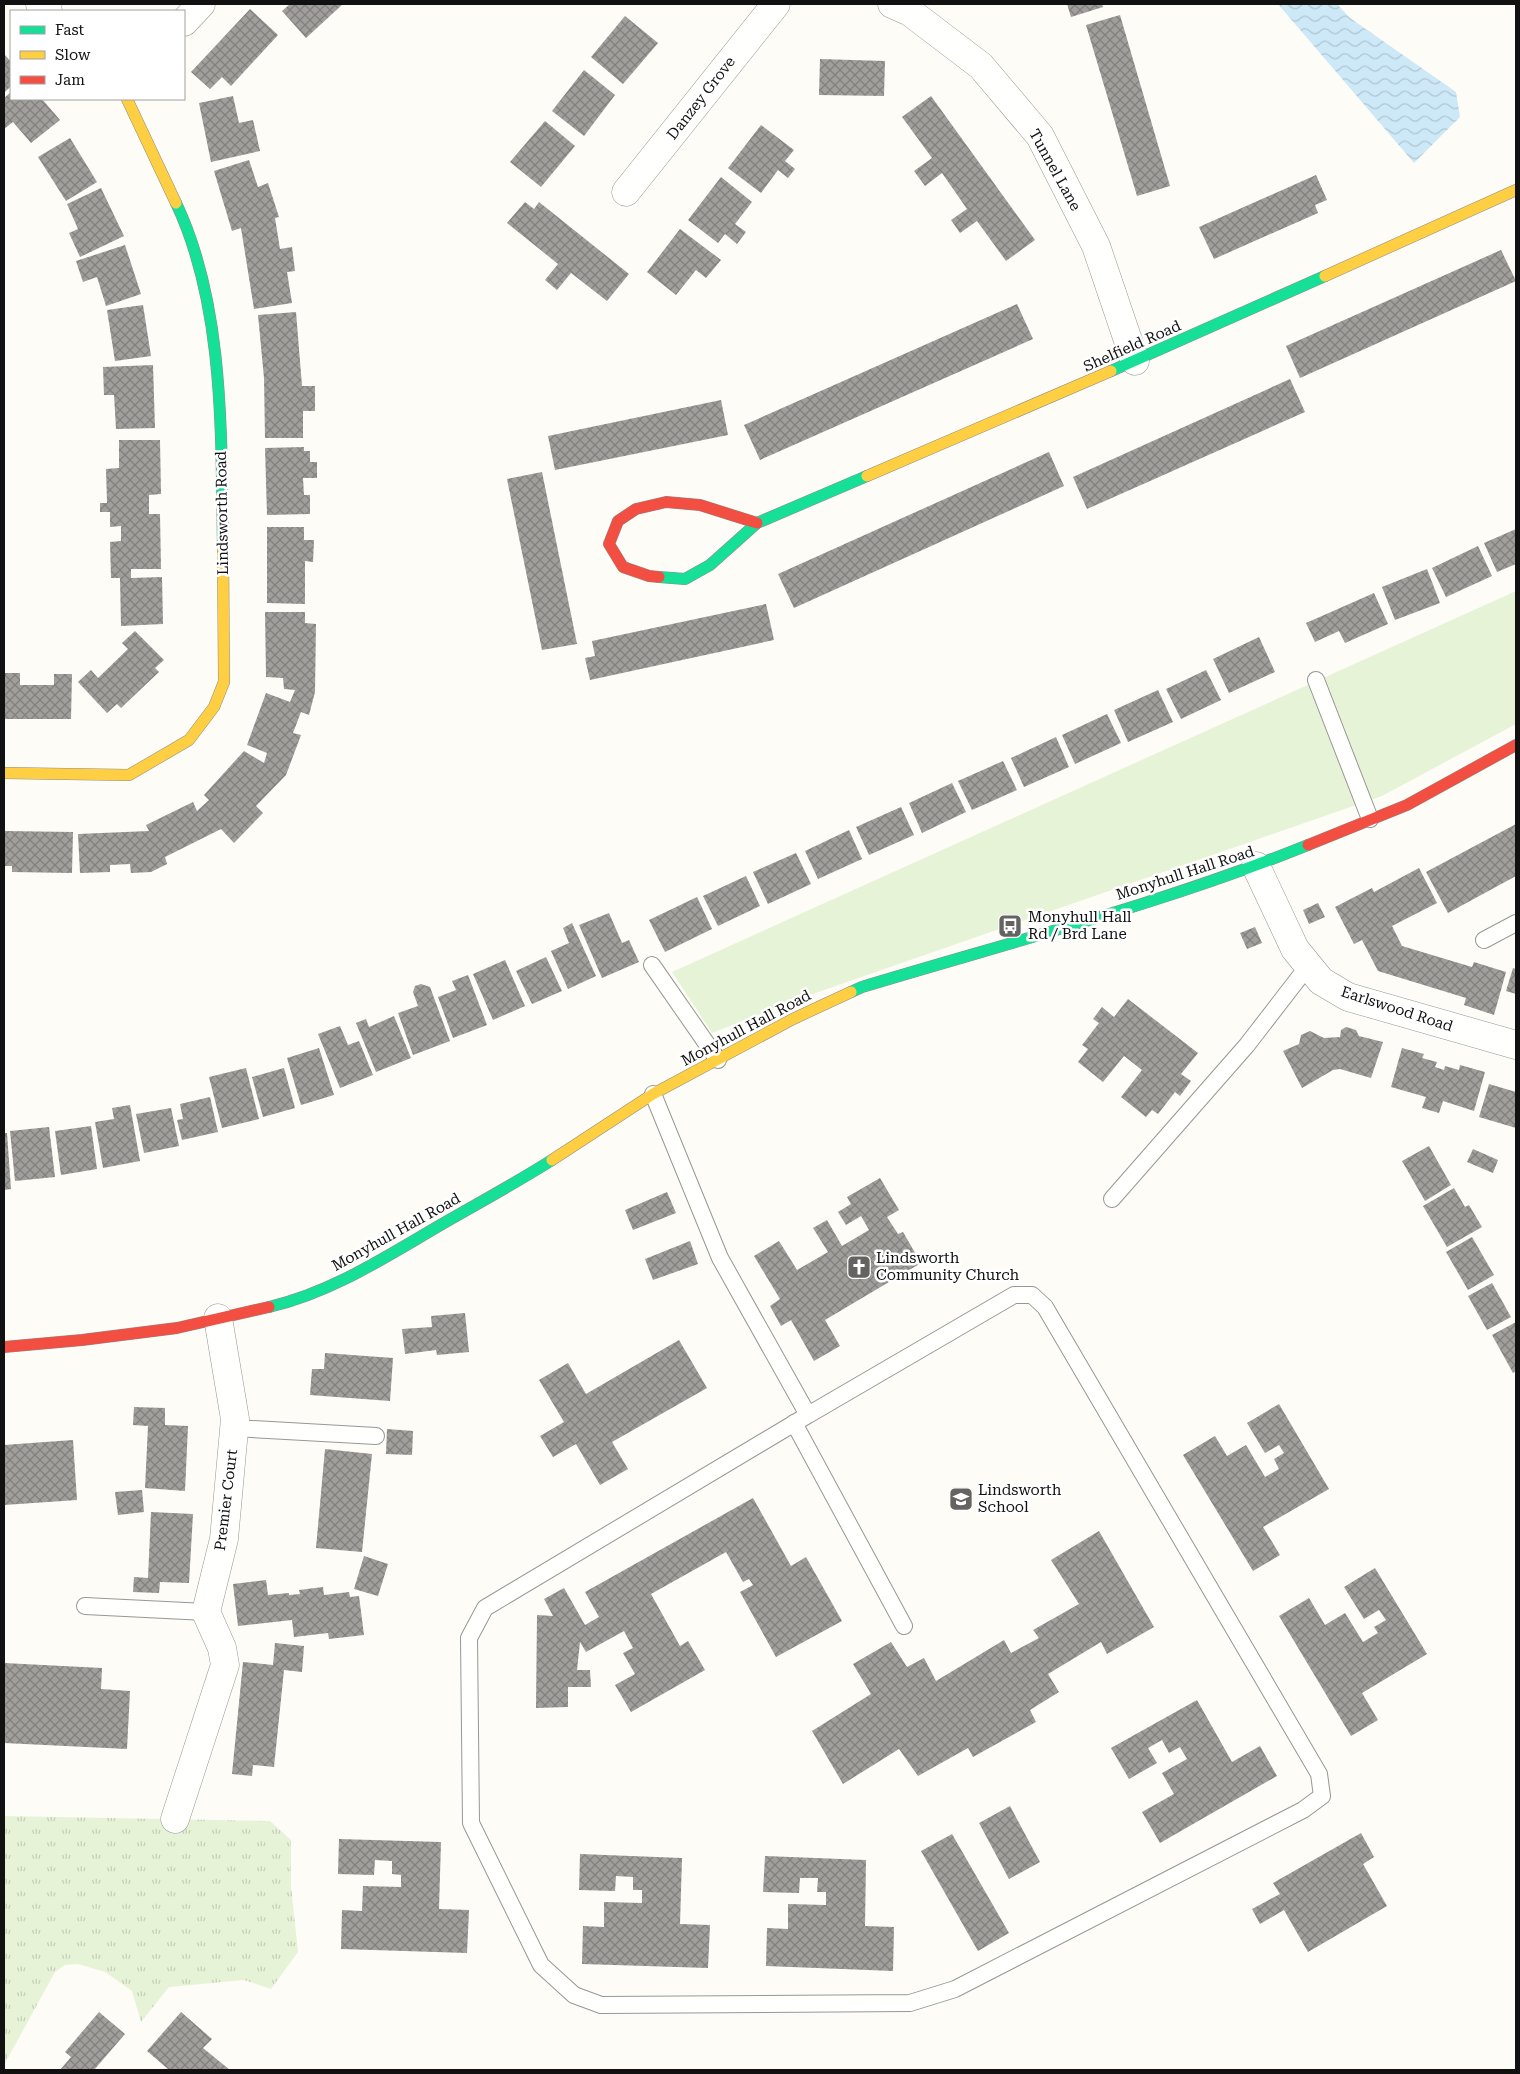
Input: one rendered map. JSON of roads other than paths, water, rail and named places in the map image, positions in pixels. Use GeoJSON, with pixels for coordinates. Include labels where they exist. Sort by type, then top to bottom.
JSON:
{"type":"FeatureCollection","features":[{"type":"Feature","properties":{"kind":"street"},"geometry":{"type":"LineString","coordinates":[[185,21],[201,4]]}},
{"type":"Feature","properties":{"kind":"street","name":"Danzey Grove"},"geometry":{"type":"LineString","coordinates":[[626,192],[776,4]]}},
{"type":"Feature","properties":{"kind":"street","name":"Tunnel Lane"},"geometry":{"type":"LineString","coordinates":[[892,4],[910,12],[981,66],[1040,136],[1096,246],[1135,361]]}},
{"type":"Feature","properties":{"kind":"street","name":"Lindsworth Road"},"geometry":{"type":"LineString","coordinates":[[4,773],[129,775],[188,740],[214,706],[224,682],[221,409],[213,337],[199,264],[185,221],[127,100]]}},
{"type":"Feature","properties":{"kind":"street","name":"Shelfield Road"},"geometry":{"type":"LineString","coordinates":[[757,523],[700,505],[666,502],[636,509],[618,521],[609,544],[623,567],[649,576],[685,579],[710,565],[757,523],[1135,361],[1516,190]]}},
{"type":"Feature","properties":{"kind":"street","name":"Monyhull Hall Road"},"geometry":{"type":"LineString","coordinates":[[4,1347],[82,1340],[177,1328],[290,1302],[337,1283],[388,1256],[528,1174],[653,1094],[793,1019],[862,987],[1163,897],[1256,866],[1406,805],[1516,745]]}},
{"type":"Feature","properties":{"kind":"street","name":"Earlswood Road"},"geometry":{"type":"LineString","coordinates":[[1256,866],[1295,949],[1320,981],[1348,997],[1516,1045]]}},
{"type":"Feature","properties":{"kind":"street","name":"Premier Court"},"geometry":{"type":"LineString","coordinates":[[206,1612],[224,1539],[235,1419],[218,1318]]}},
{"type":"Feature","properties":{"kind":"street"},"geometry":{"type":"LineString","coordinates":[[175,1819],[225,1665],[222,1648],[206,1612]]}},
{"type":"Feature","properties":{"kind":"lane"},"geometry":{"type":"LineString","coordinates":[[1316,680],[1370,819]]}},
{"type":"Feature","properties":{"kind":"lane"},"geometry":{"type":"LineString","coordinates":[[1484,940],[1516,923]]}},
{"type":"Feature","properties":{"kind":"lane"},"geometry":{"type":"LineString","coordinates":[[652,965],[718,1060]]}},
{"type":"Feature","properties":{"kind":"lane"},"geometry":{"type":"LineString","coordinates":[[1112,1199],[1247,1044],[1308,966]]}},
{"type":"Feature","properties":{"kind":"lane"},"geometry":{"type":"LineString","coordinates":[[653,1094],[720,1258],[904,1626]]}},
{"type":"Feature","properties":{"kind":"lane"},"geometry":{"type":"LineString","coordinates":[[1014,1295],[1032,1295],[1045,1307],[1319,1774],[1322,1796],[1303,1810],[955,1989],[910,2003],[601,2005],[574,1994],[541,1965],[471,1823],[469,1638],[485,1608],[801,1419],[1014,1295]]}},
{"type":"Feature","properties":{"kind":"lane"},"geometry":{"type":"LineString","coordinates":[[234,1428],[376,1436]]}},
{"type":"Feature","properties":{"kind":"lane"},"geometry":{"type":"LineString","coordinates":[[85,1606],[206,1612]]}},
{"type":"Feature","properties":{"kind":"water"},"geometry":{"type":"Polygon","coordinates":[[[1278,4],[1337,4],[1350,18],[1456,92],[1460,117],[1414,163],[1278,4]]]}},
{"type":"Feature","properties":{"kind":"place","name":"Monyhull Hall Rd / Brd Lane"},"geometry":{"type":"Point","coordinates":[1010,926]}},
{"type":"Feature","properties":{"kind":"place","name":"Lindsworth Community Church"},"geometry":{"type":"Point","coordinates":[859,1267]}},
{"type":"Feature","properties":{"kind":"place","name":"Lindsworth School"},"geometry":{"type":"Point","coordinates":[961,1499]}}]}
